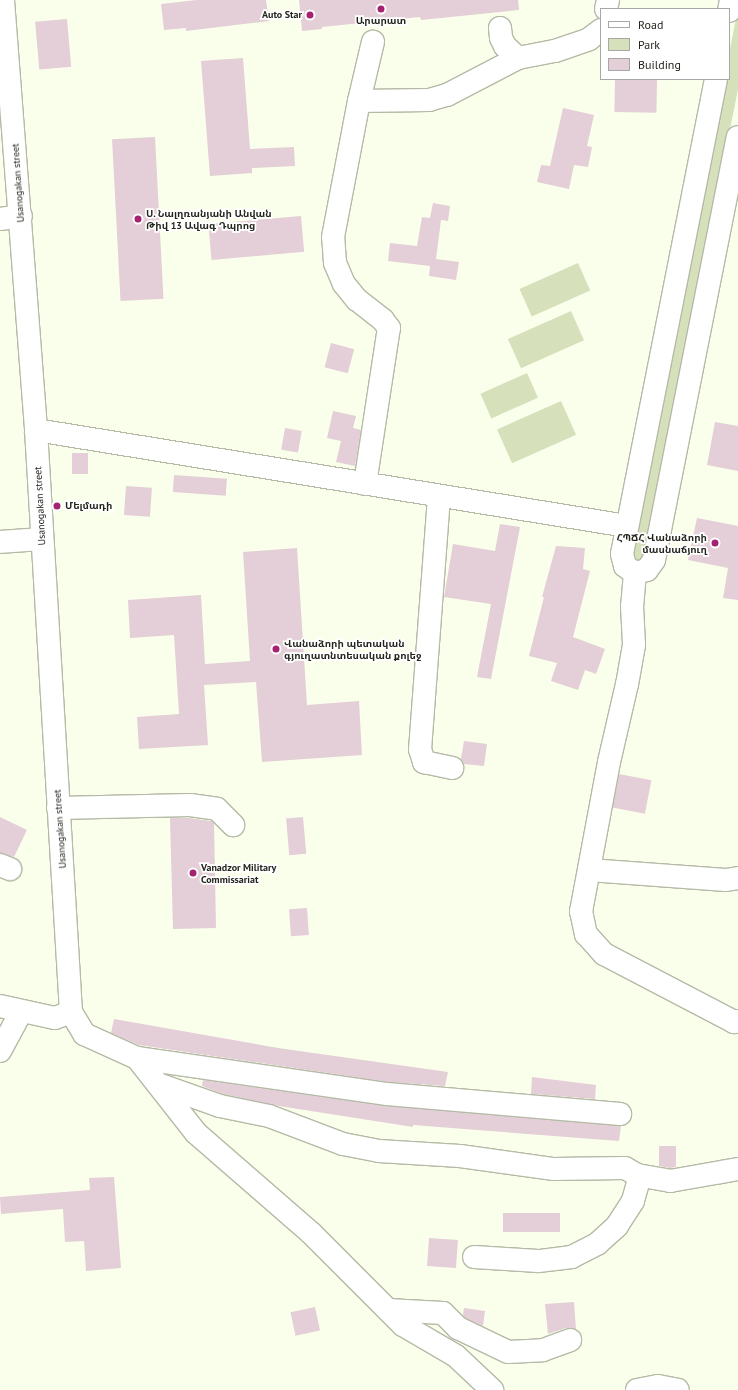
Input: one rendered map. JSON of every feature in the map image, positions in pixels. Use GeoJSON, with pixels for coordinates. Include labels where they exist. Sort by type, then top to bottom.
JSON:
{"type":"FeatureCollection","features":[{"type":"Feature","properties":{"kind":"street","name":"Usanogakan street"},"geometry":{"type":"LineString","coordinates":[[4,0],[10,218],[36,430],[41,539],[71,1012]]}},
{"type":"Feature","properties":{"kind":"street"},"geometry":{"type":"LineString","coordinates":[[500,28],[501,38],[505,46],[518,58]]}},
{"type":"Feature","properties":{"kind":"street"},"geometry":{"type":"LineString","coordinates":[[359,101],[429,100],[447,95],[518,58],[555,51],[589,39],[600,31]]}},
{"type":"Feature","properties":{"kind":"street"},"geometry":{"type":"LineString","coordinates":[[365,484],[389,328],[383,320],[357,300],[344,284],[335,264],[333,237],[359,101],[373,42]]}},
{"type":"Feature","properties":{"kind":"street"},"geometry":{"type":"LineString","coordinates":[[716,80],[627,526],[622,560],[625,566],[635,573],[647,570],[654,560],[738,136]]}},
{"type":"Feature","properties":{"kind":"street"},"geometry":{"type":"LineString","coordinates":[[36,430],[439,497],[627,526]]}},
{"type":"Feature","properties":{"kind":"street"},"geometry":{"type":"LineString","coordinates":[[439,497],[420,750],[424,762],[452,768]]}},
{"type":"Feature","properties":{"kind":"street"},"geometry":{"type":"LineString","coordinates":[[0,542],[41,539]]}},
{"type":"Feature","properties":{"kind":"street"},"geometry":{"type":"LineString","coordinates":[[635,573],[632,606],[634,645],[580,910],[586,934],[604,954],[734,1022],[738,1021]]}},
{"type":"Feature","properties":{"kind":"street"},"geometry":{"type":"LineString","coordinates":[[58,808],[190,805],[217,809],[233,825]]}},
{"type":"Feature","properties":{"kind":"street"},"geometry":{"type":"LineString","coordinates":[[589,870],[726,880],[738,878]]}},
{"type":"Feature","properties":{"kind":"street"},"geometry":{"type":"LineString","coordinates":[[0,1006],[20,1012],[55,1018],[71,1012],[84,1034],[137,1058],[386,1094],[620,1114]]}},
{"type":"Feature","properties":{"kind":"street"},"geometry":{"type":"LineString","coordinates":[[0,1051],[20,1012]]}},
{"type":"Feature","properties":{"kind":"street"},"geometry":{"type":"LineString","coordinates":[[137,1058],[196,1133],[311,1233],[403,1325],[456,1356],[492,1390]]}},
{"type":"Feature","properties":{"kind":"street"},"geometry":{"type":"LineString","coordinates":[[158,1084],[220,1106],[269,1116],[343,1144],[379,1151],[460,1156],[554,1169],[625,1168],[637,1175],[670,1181],[738,1169]]}},
{"type":"Feature","properties":{"kind":"street"},"geometry":{"type":"LineString","coordinates":[[474,1258],[538,1261],[572,1257],[597,1244],[617,1226],[633,1201],[638,1183],[637,1175]]}},
{"type":"Feature","properties":{"kind":"street"},"geometry":{"type":"LineString","coordinates":[[388,1310],[442,1313],[458,1328],[508,1352],[543,1350],[570,1340]]}},
{"type":"Feature","properties":{"kind":"street"},"geometry":{"type":"LineString","coordinates":[[637,1390],[658,1386],[678,1390]]}},
{"type":"Feature","properties":{"kind":"green space"},"geometry":{"type":"Polygon","coordinates":[[[738,9],[738,89],[645,558],[640,564],[631,559],[724,80],[730,80],[730,49],[738,9]]]}},
{"type":"Feature","properties":{"kind":"green space"},"geometry":{"type":"Polygon","coordinates":[[[578,263],[590,290],[532,316],[520,289],[578,263]]]}},
{"type":"Feature","properties":{"kind":"green space"},"geometry":{"type":"Polygon","coordinates":[[[571,311],[584,340],[521,368],[508,339],[571,311]]]}},
{"type":"Feature","properties":{"kind":"green space"},"geometry":{"type":"Polygon","coordinates":[[[527,373],[538,398],[491,418],[480,394],[527,373]]]}},
{"type":"Feature","properties":{"kind":"green space"},"geometry":{"type":"Polygon","coordinates":[[[561,401],[576,435],[512,463],[497,429],[561,401]]]}},
{"type":"Feature","properties":{"kind":"building"},"geometry":{"type":"Polygon","coordinates":[[[197,0],[266,0],[269,21],[186,31],[186,28],[164,30],[161,4],[197,0]]]}},
{"type":"Feature","properties":{"kind":"building"},"geometry":{"type":"Polygon","coordinates":[[[299,0],[518,0],[519,10],[421,20],[420,17],[322,27],[322,29],[302,31],[299,0]]]}},
{"type":"Feature","properties":{"kind":"building"},"geometry":{"type":"Polygon","coordinates":[[[67,19],[71,67],[39,70],[35,22],[67,19]]]}},
{"type":"Feature","properties":{"kind":"building"},"geometry":{"type":"Polygon","coordinates":[[[243,58],[250,149],[294,147],[295,166],[252,168],[252,173],[210,176],[201,61],[243,58]]]}},
{"type":"Feature","properties":{"kind":"building"},"geometry":{"type":"Polygon","coordinates":[[[615,80],[657,80],[656,113],[614,112],[615,80]]]}},
{"type":"Feature","properties":{"kind":"building"},"geometry":{"type":"Polygon","coordinates":[[[563,108],[594,115],[587,146],[592,147],[588,167],[574,165],[569,189],[537,182],[541,165],[550,166],[563,108]]]}},
{"type":"Feature","properties":{"kind":"building","name":"Ս. Նալղռանյանի Անվան Թիվ 13 Ավագ Դպրոց"},"geometry":{"type":"Polygon","coordinates":[[[155,137],[163,299],[121,301],[112,139],[155,137]]]}},
{"type":"Feature","properties":{"kind":"building"},"geometry":{"type":"Polygon","coordinates":[[[433,203],[450,206],[448,221],[441,220],[436,259],[459,262],[456,280],[429,276],[430,266],[388,261],[390,243],[417,246],[422,217],[430,218],[433,203]]]}},
{"type":"Feature","properties":{"kind":"building"},"geometry":{"type":"Polygon","coordinates":[[[301,216],[304,252],[211,260],[208,224],[301,216]]]}},
{"type":"Feature","properties":{"kind":"building"},"geometry":{"type":"Polygon","coordinates":[[[331,343],[354,349],[348,373],[325,367],[331,343]]]}},
{"type":"Feature","properties":{"kind":"building"},"geometry":{"type":"Polygon","coordinates":[[[333,411],[356,416],[353,428],[361,430],[355,466],[336,462],[341,441],[327,438],[333,411]]]}},
{"type":"Feature","properties":{"kind":"building"},"geometry":{"type":"Polygon","coordinates":[[[715,422],[738,426],[738,471],[707,465],[715,422]]]}},
{"type":"Feature","properties":{"kind":"building"},"geometry":{"type":"Polygon","coordinates":[[[285,428],[302,431],[298,453],[281,450],[285,428]]]}},
{"type":"Feature","properties":{"kind":"building"},"geometry":{"type":"Polygon","coordinates":[[[72,453],[88,453],[88,474],[72,474],[72,453]]]}},
{"type":"Feature","properties":{"kind":"building"},"geometry":{"type":"Polygon","coordinates":[[[174,475],[227,479],[226,496],[173,492],[174,475]]]}},
{"type":"Feature","properties":{"kind":"building"},"geometry":{"type":"Polygon","coordinates":[[[126,486],[152,488],[150,517],[124,515],[126,486]]]}},
{"type":"Feature","properties":{"kind":"building","name":"ՀՊՃՀ Վանաձորի մասնաճյուղ"},"geometry":{"type":"Polygon","coordinates":[[[697,518],[738,526],[738,600],[723,598],[728,568],[688,560],[697,518]]]}},
{"type":"Feature","properties":{"kind":"building"},"geometry":{"type":"Polygon","coordinates":[[[500,524],[520,527],[491,679],[477,677],[491,604],[444,597],[453,544],[495,551],[500,524]]]}},
{"type":"Feature","properties":{"kind":"building"},"geometry":{"type":"Polygon","coordinates":[[[556,546],[585,548],[583,569],[590,571],[573,637],[605,649],[596,674],[585,670],[578,690],[551,681],[557,663],[529,656],[544,597],[542,597],[556,546]]]}},
{"type":"Feature","properties":{"kind":"building","name":"Վանաձորի պետական գյուղատնտեսական քոլեջ"},"geometry":{"type":"Polygon","coordinates":[[[297,548],[307,705],[359,701],[362,755],[262,762],[256,682],[204,685],[208,745],[139,749],[137,717],[179,714],[174,635],[130,638],[128,600],[201,595],[205,664],[250,661],[243,552],[297,548]]]}},
{"type":"Feature","properties":{"kind":"building"},"geometry":{"type":"Polygon","coordinates":[[[464,741],[487,744],[484,766],[464,764],[461,759],[464,741]]]}},
{"type":"Feature","properties":{"kind":"building"},"geometry":{"type":"Polygon","coordinates":[[[619,774],[651,780],[645,814],[613,807],[619,774]]]}},
{"type":"Feature","properties":{"kind":"building"},"geometry":{"type":"Polygon","coordinates":[[[0,817],[27,830],[14,857],[0,853],[0,817]]]}},
{"type":"Feature","properties":{"kind":"building"},"geometry":{"type":"Polygon","coordinates":[[[303,817],[306,854],[289,855],[286,818],[303,817]]]}},
{"type":"Feature","properties":{"kind":"building","name":"Vanadzor Military Commissariat"},"geometry":{"type":"Polygon","coordinates":[[[170,818],[189,818],[211,821],[214,823],[216,928],[173,929],[170,818]]]}},
{"type":"Feature","properties":{"kind":"building"},"geometry":{"type":"Polygon","coordinates":[[[307,908],[309,935],[291,936],[289,909],[307,908]]]}},
{"type":"Feature","properties":{"kind":"building"},"geometry":{"type":"Polygon","coordinates":[[[114,1019],[278,1048],[448,1072],[445,1086],[388,1082],[139,1045],[111,1033],[114,1019]]]}},
{"type":"Feature","properties":{"kind":"building"},"geometry":{"type":"Polygon","coordinates":[[[532,1077],[596,1085],[595,1099],[531,1094],[532,1077]]]}},
{"type":"Feature","properties":{"kind":"building"},"geometry":{"type":"Polygon","coordinates":[[[203,1080],[386,1106],[621,1126],[619,1141],[413,1125],[413,1127],[279,1106],[223,1094],[202,1086],[203,1080]]]}},
{"type":"Feature","properties":{"kind":"building"},"geometry":{"type":"Polygon","coordinates":[[[659,1146],[676,1146],[676,1167],[670,1168],[659,1166],[659,1146]]]}},
{"type":"Feature","properties":{"kind":"building"},"geometry":{"type":"Polygon","coordinates":[[[114,1177],[121,1268],[86,1271],[84,1241],[65,1242],[63,1209],[1,1214],[0,1197],[90,1190],[89,1178],[114,1177]]]}},
{"type":"Feature","properties":{"kind":"building"},"geometry":{"type":"Polygon","coordinates":[[[503,1213],[560,1213],[560,1232],[503,1232],[503,1213]]]}},
{"type":"Feature","properties":{"kind":"building"},"geometry":{"type":"Polygon","coordinates":[[[429,1238],[458,1240],[456,1268],[427,1266],[429,1238]]]}},
{"type":"Feature","properties":{"kind":"building"},"geometry":{"type":"Polygon","coordinates":[[[574,1302],[576,1330],[566,1328],[548,1334],[545,1304],[574,1302]]]}},
{"type":"Feature","properties":{"kind":"building"},"geometry":{"type":"Polygon","coordinates":[[[315,1307],[320,1330],[296,1336],[291,1312],[315,1307]]]}},
{"type":"Feature","properties":{"kind":"building"},"geometry":{"type":"Polygon","coordinates":[[[464,1308],[485,1311],[483,1326],[465,1318],[463,1315],[464,1308]]]}},
{"type":"Feature","properties":{"kind":"place","name":"Արարատ"},"geometry":{"type":"Point","coordinates":[381,9]}},
{"type":"Feature","properties":{"kind":"place","name":"Auto Star"},"geometry":{"type":"Point","coordinates":[310,15]}},
{"type":"Feature","properties":{"kind":"place","name":"Ս. Նալղռանյանի Անվան Թիվ 13 Ավագ Դպրոց"},"geometry":{"type":"Point","coordinates":[138,219]}},
{"type":"Feature","properties":{"kind":"place","name":"Մելմադի"},"geometry":{"type":"Point","coordinates":[57,506]}},
{"type":"Feature","properties":{"kind":"place","name":"ՀՊՃՀ Վանաձորի մասնաճյուղ"},"geometry":{"type":"Point","coordinates":[715,543]}},
{"type":"Feature","properties":{"kind":"place","name":"Վանաձորի պետական գյուղատնտեսական քոլեջ"},"geometry":{"type":"Point","coordinates":[276,649]}},
{"type":"Feature","properties":{"kind":"place","name":"Vanadzor Military Commissariat"},"geometry":{"type":"Point","coordinates":[193,873]}}]}
